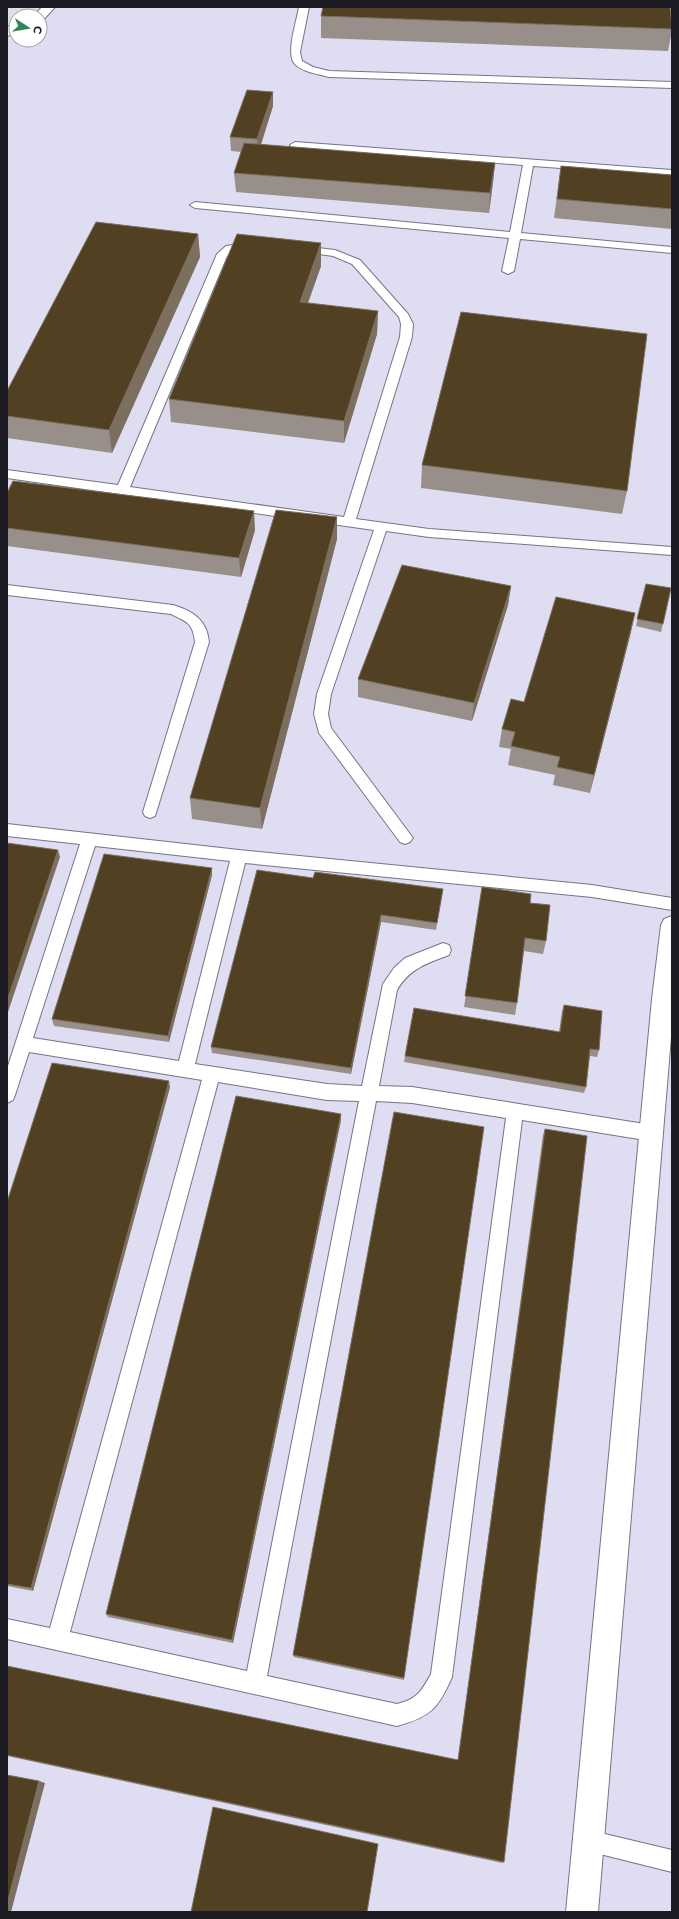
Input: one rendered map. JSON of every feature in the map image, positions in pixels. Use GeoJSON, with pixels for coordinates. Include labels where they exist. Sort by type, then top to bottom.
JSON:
{"type":"FeatureCollection","features":[{"type":"Feature","properties":{"kind":"street"},"geometry":{"type":"LineString","coordinates":[[582,1912],[651,1133],[666,1040],[672,925]]}},
{"type":"Feature","properties":{"kind":"lane"},"geometry":{"type":"LineString","coordinates":[[304,7],[295,52],[298,62],[310,69],[329,74],[672,85]]}},
{"type":"Feature","properties":{"kind":"lane"},"geometry":{"type":"LineString","coordinates":[[295,145],[672,173]]}},
{"type":"Feature","properties":{"kind":"lane"},"geometry":{"type":"LineString","coordinates":[[508,271],[529,162]]}},
{"type":"Feature","properties":{"kind":"lane"},"geometry":{"type":"LineString","coordinates":[[196,205],[672,250]]}},
{"type":"Feature","properties":{"kind":"lane"},"geometry":{"type":"LineString","coordinates":[[122,490],[222,254],[230,248],[244,245],[262,245]]}},
{"type":"Feature","properties":{"kind":"lane"},"geometry":{"type":"LineString","coordinates":[[291,248],[335,253],[356,262],[404,316],[406,324],[406,337],[349,522]]}},
{"type":"Feature","properties":{"kind":"lane"},"geometry":{"type":"LineString","coordinates":[[7,474],[429,533],[672,551]]}},
{"type":"Feature","properties":{"kind":"lane"},"geometry":{"type":"LineString","coordinates":[[381,527],[324,694],[321,714],[324,729],[405,838]]}},
{"type":"Feature","properties":{"kind":"lane"},"geometry":{"type":"LineString","coordinates":[[7,590],[173,610],[193,618],[202,628],[202,642],[150,812]]}},
{"type":"Feature","properties":{"kind":"lane"},"geometry":{"type":"LineString","coordinates":[[7,830],[239,856],[592,891],[672,904]]}},
{"type":"Feature","properties":{"kind":"lane"},"geometry":{"type":"LineString","coordinates":[[7,1095],[89,840]]}},
{"type":"Feature","properties":{"kind":"lane"},"geometry":{"type":"LineString","coordinates":[[186,1070],[239,856]]}},
{"type":"Feature","properties":{"kind":"lane"},"geometry":{"type":"LineString","coordinates":[[255,1684],[389,988],[397,974],[408,964],[443,950]]}},
{"type":"Feature","properties":{"kind":"lane"},"geometry":{"type":"LineString","coordinates":[[23,1044],[327,1092],[368,1095],[412,1095],[651,1133]]}},
{"type":"Feature","properties":{"kind":"lane"},"geometry":{"type":"LineString","coordinates":[[57,1640],[212,1074]]}},
{"type":"Feature","properties":{"kind":"lane"},"geometry":{"type":"LineString","coordinates":[[7,1629],[397,1715],[416,1710],[428,1698],[441,1677],[515,1111]]}},
{"type":"Feature","properties":{"kind":"lane"},"geometry":{"type":"LineString","coordinates":[[588,1841],[672,1860]]}},
{"type":"Feature","properties":{"kind":"building"},"geometry":{"type":"Polygon","coordinates":[[[323,7],[670,7],[672,29],[321,16],[323,7]]]}},
{"type":"Feature","properties":{"kind":"building"},"geometry":{"type":"Polygon","coordinates":[[[247,90],[273,92],[257,139],[230,137],[247,90]]]}},
{"type":"Feature","properties":{"kind":"building"},"geometry":{"type":"Polygon","coordinates":[[[244,143],[495,163],[490,193],[234,173],[244,143]]]}},
{"type":"Feature","properties":{"kind":"building"},"geometry":{"type":"Polygon","coordinates":[[[561,166],[672,175],[672,209],[557,199],[561,166]]]}},
{"type":"Feature","properties":{"kind":"building"},"geometry":{"type":"Polygon","coordinates":[[[96,222],[198,234],[109,430],[7,416],[7,391],[96,222]]]}},
{"type":"Feature","properties":{"kind":"building"},"geometry":{"type":"Polygon","coordinates":[[[237,234],[321,243],[300,302],[378,311],[344,421],[169,399],[237,234]]]}},
{"type":"Feature","properties":{"kind":"building"},"geometry":{"type":"Polygon","coordinates":[[[461,312],[647,334],[627,491],[422,465],[461,312]]]}},
{"type":"Feature","properties":{"kind":"building"},"geometry":{"type":"Polygon","coordinates":[[[13,481],[254,511],[239,558],[7,528],[7,493],[13,481]]]}},
{"type":"Feature","properties":{"kind":"building"},"geometry":{"type":"Polygon","coordinates":[[[276,510],[337,517],[260,808],[190,798],[276,510]]]}},
{"type":"Feature","properties":{"kind":"building"},"geometry":{"type":"Polygon","coordinates":[[[402,565],[511,586],[474,703],[358,679],[402,565]]]}},
{"type":"Feature","properties":{"kind":"building"},"geometry":{"type":"Polygon","coordinates":[[[646,584],[671,588],[663,624],[637,619],[646,584]]]}},
{"type":"Feature","properties":{"kind":"building"},"geometry":{"type":"Polygon","coordinates":[[[556,597],[635,613],[594,775],[557,767],[560,757],[511,746],[515,732],[502,729],[511,699],[524,702],[556,597]]]}},
{"type":"Feature","properties":{"kind":"building"},"geometry":{"type":"Polygon","coordinates":[[[7,843],[58,850],[7,1001],[7,843]]]}},
{"type":"Feature","properties":{"kind":"building"},"geometry":{"type":"Polygon","coordinates":[[[104,854],[212,868],[168,1036],[52,1019],[104,854]]]}},
{"type":"Feature","properties":{"kind":"building"},"geometry":{"type":"Polygon","coordinates":[[[257,870],[313,878],[315,872],[443,889],[437,923],[381,915],[351,1068],[211,1047],[257,870]]]}},
{"type":"Feature","properties":{"kind":"building"},"geometry":{"type":"Polygon","coordinates":[[[482,887],[531,894],[530,903],[550,905],[546,941],[525,938],[517,1003],[465,996],[482,887]]]}},
{"type":"Feature","properties":{"kind":"building"},"geometry":{"type":"Polygon","coordinates":[[[564,1005],[602,1011],[599,1050],[590,1049],[586,1087],[405,1056],[414,1008],[560,1032],[564,1005]]]}},
{"type":"Feature","properties":{"kind":"building"},"geometry":{"type":"Polygon","coordinates":[[[52,1063],[169,1081],[31,1588],[7,1584],[7,1202],[52,1063]]]}},
{"type":"Feature","properties":{"kind":"building"},"geometry":{"type":"Polygon","coordinates":[[[236,1096],[341,1114],[232,1640],[106,1614],[236,1096]]]}},
{"type":"Feature","properties":{"kind":"building"},"geometry":{"type":"Polygon","coordinates":[[[394,1112],[484,1127],[404,1678],[293,1655],[394,1112]]]}},
{"type":"Feature","properties":{"kind":"building"},"geometry":{"type":"Polygon","coordinates":[[[545,1129],[587,1136],[504,1862],[7,1755],[7,1666],[458,1760],[545,1129]]]}},
{"type":"Feature","properties":{"kind":"building"},"geometry":{"type":"Polygon","coordinates":[[[7,1775],[39,1781],[7,1904],[7,1775]]]}},
{"type":"Feature","properties":{"kind":"building"},"geometry":{"type":"Polygon","coordinates":[[[213,1807],[378,1844],[367,1912],[191,1912],[213,1807]]]}}]}
